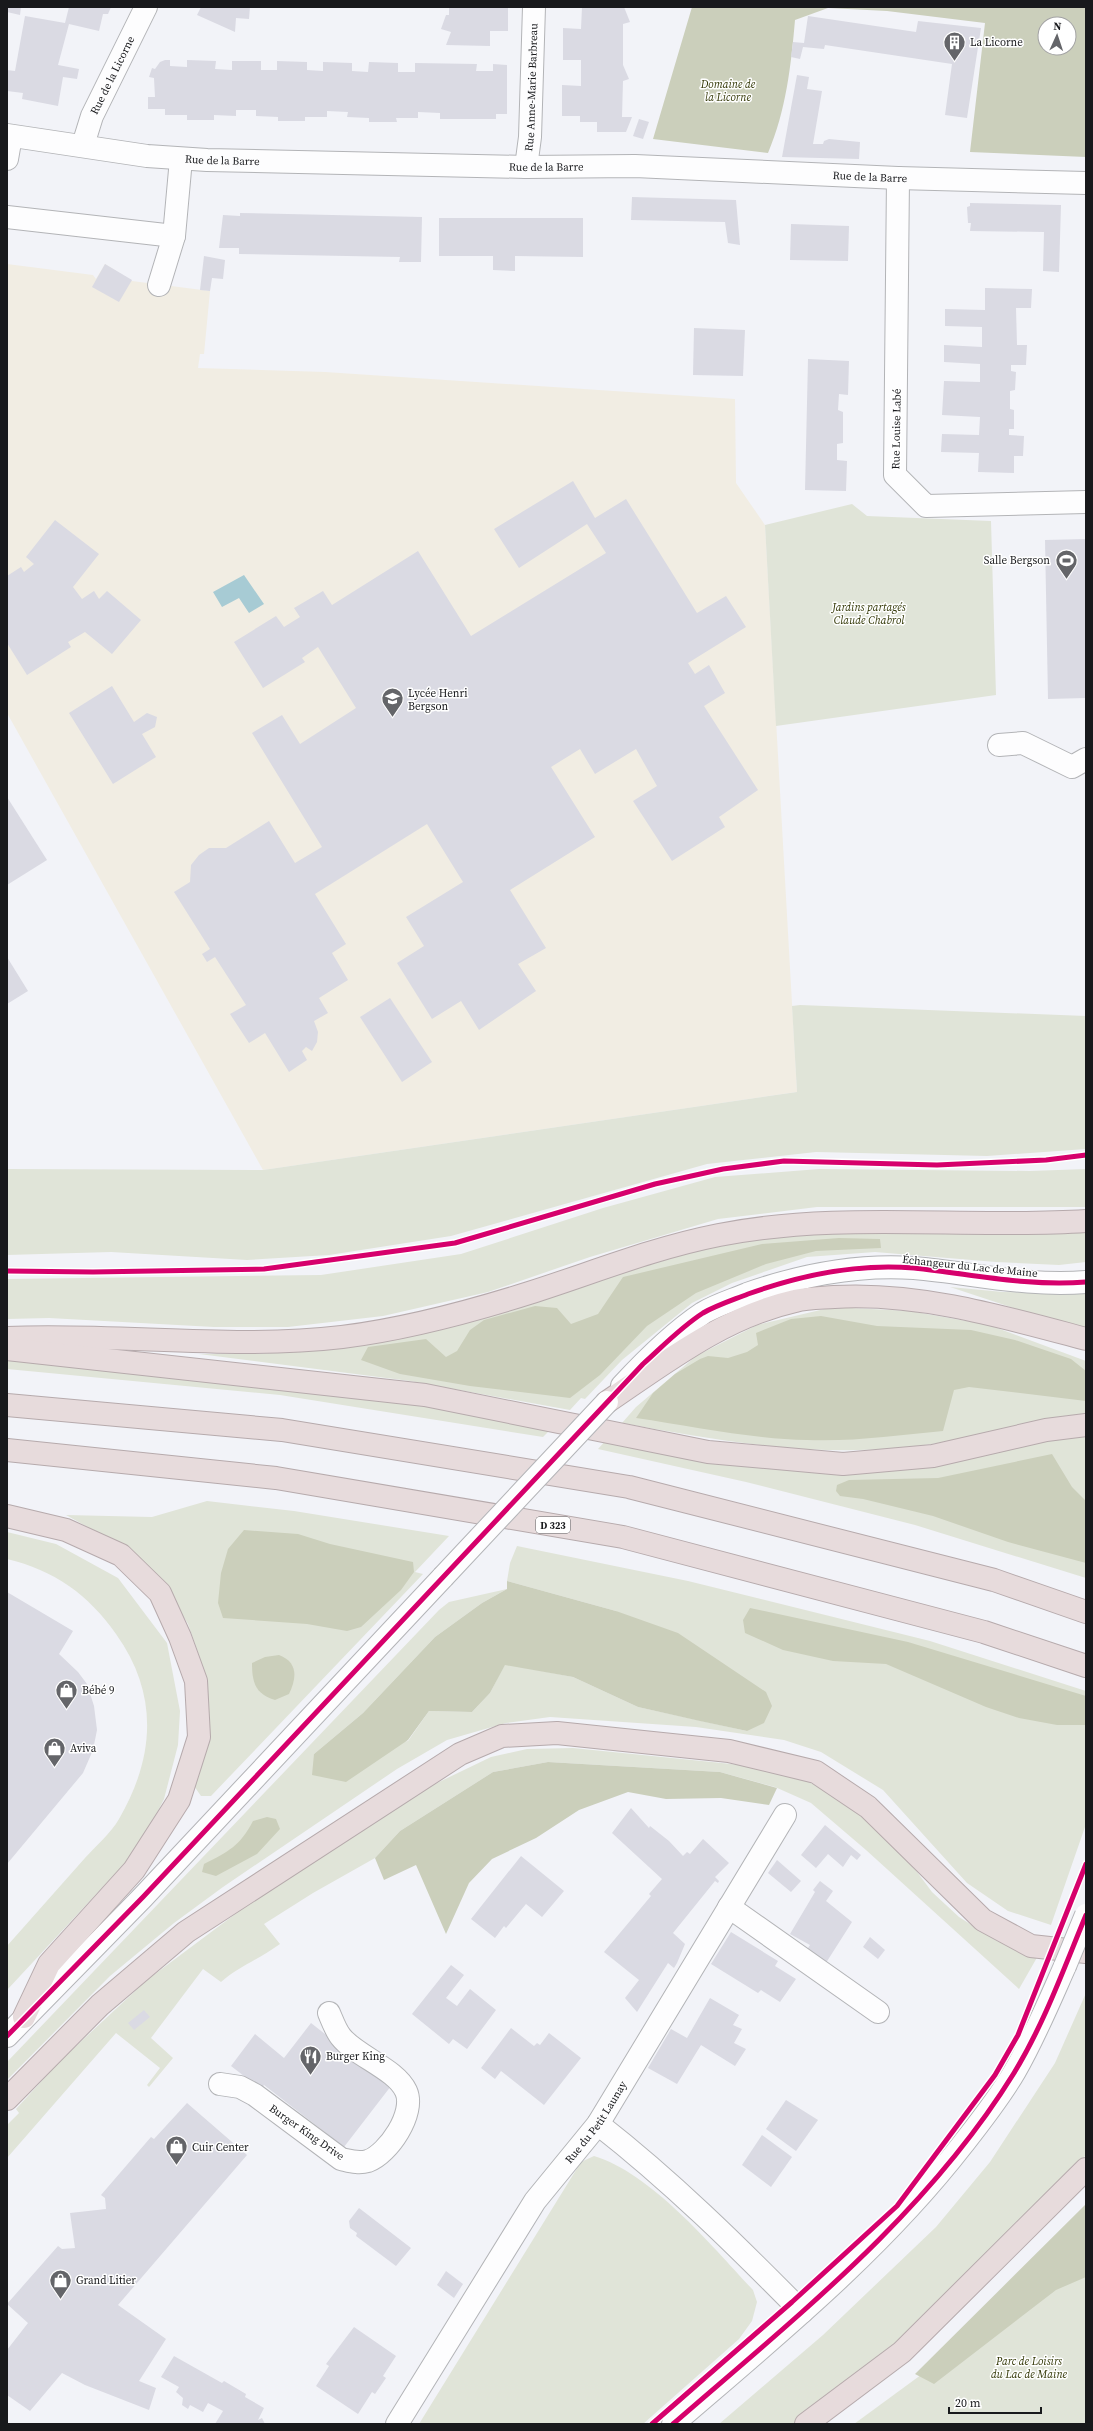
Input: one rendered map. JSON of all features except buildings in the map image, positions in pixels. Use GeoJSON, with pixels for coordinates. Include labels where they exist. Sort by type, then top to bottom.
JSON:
{"type":"FeatureCollection","features":[{"type":"Feature","properties":{"kind":"highway"},"geometry":{"type":"LineString","coordinates":[[7,1338],[52,1336],[289,1342],[345,1337],[410,1326],[528,1293],[644,1254],[717,1236],[764,1227],[827,1222],[981,1222],[1033,1225],[1086,1221]]}},
{"type":"Feature","properties":{"kind":"highway"},"geometry":{"type":"LineString","coordinates":[[607,1402],[696,1341],[767,1309],[809,1298],[858,1296],[925,1302],[997,1315],[1086,1339]]}},
{"type":"Feature","properties":{"kind":"highway"},"geometry":{"type":"LineString","coordinates":[[7,1349],[425,1395],[708,1452],[843,1464],[933,1456],[1046,1430],[1086,1425]]}},
{"type":"Feature","properties":{"kind":"highway"},"geometry":{"type":"LineString","coordinates":[[7,1405],[282,1430],[629,1487],[994,1580],[1086,1612]]}},
{"type":"Feature","properties":{"kind":"highway","name":"D 323"},"geometry":{"type":"LineString","coordinates":[[7,1450],[276,1478],[623,1537],[984,1632],[1086,1666]]}},
{"type":"Feature","properties":{"kind":"highway"},"geometry":{"type":"LineString","coordinates":[[7,1516],[66,1530],[121,1555],[160,1594],[180,1637],[196,1681],[199,1737],[180,1800],[134,1870],[49,1964],[24,2017]]}},
{"type":"Feature","properties":{"kind":"highway"},"geometry":{"type":"LineString","coordinates":[[7,2099],[100,2005],[186,1932],[460,1754],[502,1736],[557,1733],[729,1751],[816,1772],[868,1807],[983,1920],[1031,1946],[1086,1952]]}},
{"type":"Feature","properties":{"kind":"highway"},"geometry":{"type":"LineString","coordinates":[[806,2424],[902,2352],[1086,2169]]}},
{"type":"Feature","properties":{"kind":"street","name":"Rue de la Licorne"},"geometry":{"type":"LineString","coordinates":[[83,146],[92,116],[146,7]]}},
{"type":"Feature","properties":{"kind":"street","name":"Rue Anne-Marie Barbreau"},"geometry":{"type":"LineString","coordinates":[[526,167],[530,137],[534,7]]}},
{"type":"Feature","properties":{"kind":"street","name":"Rue de la Barre"},"geometry":{"type":"LineString","coordinates":[[9,136],[180,159],[268,163],[526,167],[634,166],[898,178],[1086,183]]}},
{"type":"Feature","properties":{"kind":"street"},"geometry":{"type":"LineString","coordinates":[[7,159],[9,136]]}},
{"type":"Feature","properties":{"kind":"street"},"geometry":{"type":"LineString","coordinates":[[159,284],[174,236],[180,159]]}},
{"type":"Feature","properties":{"kind":"street","name":"Rue Louise Labé"},"geometry":{"type":"LineString","coordinates":[[898,178],[895,475],[926,506],[1086,502]]}},
{"type":"Feature","properties":{"kind":"street"},"geometry":{"type":"LineString","coordinates":[[7,217],[174,236]]}},
{"type":"Feature","properties":{"kind":"street"},"geometry":{"type":"LineString","coordinates":[[999,744],[1023,743],[1072,767],[1086,759]]}},
{"type":"Feature","properties":{"kind":"street","name":"Échangeur du Lac de Maine"},"geometry":{"type":"LineString","coordinates":[[7,2036],[143,1897],[643,1364],[704,1313],[763,1289],[808,1275],[857,1269],[913,1268],[1016,1281],[1062,1284],[1086,1282]]}},
{"type":"Feature","properties":{"kind":"street","name":"Rue du Petit Launay"},"geometry":{"type":"LineString","coordinates":[[398,2424],[535,2201],[598,2124],[784,1815]]}},
{"type":"Feature","properties":{"kind":"street"},"geometry":{"type":"LineString","coordinates":[[729,1907],[878,2012]]}},
{"type":"Feature","properties":{"kind":"street"},"geometry":{"type":"LineString","coordinates":[[673,2424],[802,2312],[875,2245],[933,2182],[983,2118],[1014,2073],[1039,2026],[1086,1915]]}},
{"type":"Feature","properties":{"kind":"street","name":"Burger King Drive"},"geometry":{"type":"LineString","coordinates":[[220,2084],[240,2087],[255,2094],[341,2159],[356,2162],[368,2160],[378,2154],[398,2132],[406,2120],[408,2106],[406,2092],[398,2080],[341,2037],[329,2013]]}},
{"type":"Feature","properties":{"kind":"street"},"geometry":{"type":"LineString","coordinates":[[598,2124],[645,2161],[695,2205],[802,2312]]}},
{"type":"Feature","properties":{"kind":"shaded area","name":"Lycée Henri Bergson"},"geometry":{"type":"Polygon","coordinates":[[[7,264],[93,275],[96,279],[105,264],[132,281],[210,291],[204,354],[200,354],[198,368],[325,372],[735,399],[736,483],[765,525],[797,1092],[263,1170],[7,713],[7,264]]]}},
{"type":"Feature","properties":{"kind":"green space","name":"Domaine de la Licorne"},"geometry":{"type":"Polygon","coordinates":[[[692,7],[1086,7],[1086,157],[970,152],[985,23],[887,11],[828,8],[795,20],[787,88],[779,121],[768,153],[653,139],[692,7]]]}},
{"type":"Feature","properties":{"kind":"green space","name":"Jardins partagés Claude Chabrol"},"geometry":{"type":"Polygon","coordinates":[[[852,504],[867,516],[991,521],[996,695],[776,726],[765,525],[852,504]]]}},
{"type":"Feature","properties":{"kind":"green space"},"geometry":{"type":"Polygon","coordinates":[[[800,1005],[1086,1016],[1086,1149],[987,1156],[816,1152],[707,1164],[451,1236],[329,1255],[247,1260],[111,1252],[7,1255],[7,1169],[263,1170],[797,1092],[792,1006],[800,1005]]]}},
{"type":"Feature","properties":{"kind":"green space"},"geometry":{"type":"Polygon","coordinates":[[[819,1169],[1030,1171],[1086,1169],[1086,1207],[817,1207],[718,1219],[590,1257],[488,1292],[383,1316],[288,1327],[214,1327],[49,1318],[7,1319],[7,1279],[321,1275],[461,1254],[603,1208],[715,1177],[819,1169]]]}},
{"type":"Feature","properties":{"kind":"green space"},"geometry":{"type":"Polygon","coordinates":[[[812,1231],[1086,1231],[1086,1262],[1059,1265],[996,1262],[875,1252],[807,1257],[732,1283],[692,1303],[622,1360],[585,1399],[581,1398],[570,1410],[410,1381],[199,1354],[257,1354],[325,1349],[632,1265],[732,1241],[812,1231]]]}},
{"type":"Feature","properties":{"kind":"green space"},"geometry":{"type":"Polygon","coordinates":[[[839,1238],[880,1239],[881,1248],[816,1251],[766,1264],[696,1293],[647,1326],[600,1375],[570,1398],[470,1386],[400,1374],[361,1360],[368,1347],[426,1339],[446,1357],[457,1351],[470,1330],[484,1320],[535,1306],[557,1308],[571,1324],[598,1314],[623,1277],[762,1244],[839,1238]]]}},
{"type":"Feature","properties":{"kind":"green space"},"geometry":{"type":"Polygon","coordinates":[[[950,1287],[1003,1292],[1086,1293],[1086,1332],[950,1287]]]}},
{"type":"Feature","properties":{"kind":"green space"},"geometry":{"type":"Polygon","coordinates":[[[833,1307],[910,1311],[989,1325],[1086,1361],[1086,1414],[1047,1419],[971,1437],[932,1444],[854,1450],[776,1447],[699,1437],[622,1423],[636,1407],[696,1356],[757,1325],[833,1307]]]}},
{"type":"Feature","properties":{"kind":"green space"},"geometry":{"type":"Polygon","coordinates":[[[821,1316],[877,1326],[971,1330],[1015,1340],[1071,1359],[1086,1371],[1086,1401],[969,1387],[954,1390],[943,1431],[841,1440],[807,1440],[765,1437],[722,1432],[636,1418],[653,1393],[675,1374],[700,1359],[708,1356],[728,1358],[747,1352],[758,1345],[756,1333],[791,1319],[821,1316]]]}},
{"type":"Feature","properties":{"kind":"green space"},"geometry":{"type":"Polygon","coordinates":[[[7,1359],[57,1360],[456,1410],[551,1429],[543,1437],[280,1395],[7,1369],[7,1359]]]}},
{"type":"Feature","properties":{"kind":"green space"},"geometry":{"type":"Polygon","coordinates":[[[1074,1434],[1086,1435],[1086,1578],[915,1525],[746,1482],[598,1449],[607,1439],[780,1468],[1074,1434]]]}},
{"type":"Feature","properties":{"kind":"green space"},"geometry":{"type":"Polygon","coordinates":[[[1052,1454],[1072,1487],[1086,1501],[1086,1563],[1008,1542],[933,1516],[863,1499],[840,1496],[836,1491],[837,1485],[849,1480],[938,1478],[1052,1454]]]}},
{"type":"Feature","properties":{"kind":"green space"},"geometry":{"type":"Polygon","coordinates":[[[207,1501],[294,1511],[449,1536],[415,1572],[423,1574],[211,1796],[201,1796],[194,1786],[209,1716],[204,1670],[188,1624],[161,1579],[129,1550],[66,1515],[152,1517],[207,1501]]]}},
{"type":"Feature","properties":{"kind":"green space"},"geometry":{"type":"Polygon","coordinates":[[[244,1530],[298,1534],[330,1544],[413,1562],[414,1572],[401,1590],[361,1627],[347,1631],[307,1624],[223,1618],[218,1603],[221,1573],[228,1549],[244,1530]]]}},
{"type":"Feature","properties":{"kind":"green space"},"geometry":{"type":"Polygon","coordinates":[[[7,1532],[56,1544],[118,1578],[167,1643],[180,1711],[178,1745],[164,1799],[140,1847],[7,1990],[7,1946],[116,1824],[131,1796],[140,1772],[145,1749],[147,1726],[145,1703],[140,1680],[130,1657],[116,1634],[94,1607],[69,1586],[40,1570],[7,1559],[7,1532]]]}},
{"type":"Feature","properties":{"kind":"green space"},"geometry":{"type":"Polygon","coordinates":[[[517,1546],[688,1581],[930,1641],[1086,1691],[1086,1824],[1051,1925],[1008,1911],[967,1883],[883,1790],[821,1752],[784,1740],[696,1727],[550,1717],[506,1723],[447,1740],[397,1769],[223,1887],[174,1923],[110,1976],[7,2080],[7,2062],[439,1610],[449,1602],[507,1589],[482,1603],[435,1637],[363,1713],[314,1754],[408,1741],[429,1711],[472,1712],[490,1693],[505,1664],[573,1677],[638,1707],[747,1731],[616,1611],[507,1581],[510,1563],[517,1546]]]}},
{"type":"Feature","properties":{"kind":"green space"},"geometry":{"type":"Polygon","coordinates":[[[507,1581],[616,1611],[678,1633],[766,1692],[772,1706],[764,1723],[747,1731],[700,1721],[638,1707],[573,1677],[505,1665],[490,1693],[472,1712],[429,1711],[408,1740],[346,1782],[312,1775],[314,1754],[363,1713],[435,1637],[482,1603],[507,1589],[507,1581]]]}},
{"type":"Feature","properties":{"kind":"green space"},"geometry":{"type":"Polygon","coordinates":[[[750,1608],[908,1642],[1086,1696],[1086,1725],[1057,1725],[1019,1718],[986,1707],[886,1664],[833,1661],[783,1650],[745,1633],[743,1620],[750,1608]]]}},
{"type":"Feature","properties":{"kind":"green space"},"geometry":{"type":"Polygon","coordinates":[[[279,1655],[285,1658],[293,1666],[294,1676],[292,1688],[289,1694],[275,1700],[259,1691],[254,1681],[252,1663],[265,1657],[279,1655]]]}},
{"type":"Feature","properties":{"kind":"green space"},"geometry":{"type":"Polygon","coordinates":[[[573,1748],[761,1767],[807,1781],[856,1806],[900,1849],[932,1892],[959,1917],[997,1941],[1031,1954],[1039,1954],[1019,1989],[866,1850],[811,1803],[775,1787],[720,1772],[548,1762],[493,1772],[400,1831],[375,1858],[313,1893],[264,1924],[280,1944],[273,1949],[221,1982],[203,1969],[151,2038],[173,2058],[149,2087],[147,2085],[160,2068],[116,2033],[7,2158],[7,2125],[19,2113],[16,2109],[60,2061],[147,1980],[286,1876],[375,1818],[437,1783],[491,1757],[527,1749],[573,1748]]]}},
{"type":"Feature","properties":{"kind":"green space"},"geometry":{"type":"Polygon","coordinates":[[[548,1762],[720,1772],[777,1788],[769,1805],[721,1798],[666,1799],[628,1792],[579,1810],[536,1838],[492,1859],[469,1883],[446,1934],[416,1865],[384,1880],[375,1858],[400,1831],[493,1772],[548,1762]]]}},
{"type":"Feature","properties":{"kind":"green space"},"geometry":{"type":"Polygon","coordinates":[[[267,1817],[276,1819],[280,1829],[257,1854],[216,1876],[202,1872],[204,1864],[227,1852],[243,1837],[253,1821],[267,1817]]]}},
{"type":"Feature","properties":{"kind":"green space"},"geometry":{"type":"Polygon","coordinates":[[[1086,1993],[1086,2155],[960,2286],[886,2352],[794,2424],[719,2424],[823,2335],[936,2227],[990,2162],[1055,2063],[1086,1993]]]}},
{"type":"Feature","properties":{"kind":"green space"},"geometry":{"type":"Polygon","coordinates":[[[594,2156],[616,2165],[637,2178],[659,2194],[700,2233],[753,2290],[757,2302],[752,2321],[739,2339],[643,2424],[419,2424],[581,2162],[594,2156]]]}},
{"type":"Feature","properties":{"kind":"green space"},"geometry":{"type":"Polygon","coordinates":[[[1086,2204],[1086,2277],[1056,2290],[934,2384],[915,2374],[1086,2204]]]}},
{"type":"Feature","properties":{"kind":"green space","name":"Parc de Loisirs du Lac de Maine"},"geometry":{"type":"Polygon","coordinates":[[[1086,2254],[1086,2424],[854,2424],[1086,2254]]]}},
{"type":"Feature","properties":{"kind":"water"},"geometry":{"type":"Polygon","coordinates":[[[244,575],[264,604],[249,613],[239,598],[222,607],[213,592],[244,575]]]}},
{"type":"Feature","properties":{"kind":"cycle path"},"geometry":{"type":"LineString","coordinates":[[7,1271],[93,1272],[264,1269],[455,1243],[655,1184],[723,1169],[784,1161],[937,1165],[1046,1160],[1086,1155]]}},
{"type":"Feature","properties":{"kind":"cycle path"},"geometry":{"type":"LineString","coordinates":[[7,2036],[143,1897],[643,1364],[679,1331],[703,1313],[748,1294],[788,1281],[830,1272],[871,1267],[914,1268],[1043,1283],[1086,1282]]}},
{"type":"Feature","properties":{"kind":"cycle path"},"geometry":{"type":"LineString","coordinates":[[652,2424],[792,2302],[897,2206],[995,2075],[1018,2035],[1086,1864]]}},
{"type":"Feature","properties":{"kind":"cycle path"},"geometry":{"type":"LineString","coordinates":[[673,2424],[766,2344],[857,2261],[900,2218],[941,2172],[979,2124],[1014,2073],[1025,2054],[1053,1996],[1086,1915]]}},
{"type":"Feature","properties":{"kind":"place","name":"La Licorne"},"geometry":{"type":"Point","coordinates":[955,62]}},
{"type":"Feature","properties":{"kind":"place","name":"Salle Bergson"},"geometry":{"type":"Point","coordinates":[1066,580]}},
{"type":"Feature","properties":{"kind":"place","name":"Lycée Henri Bergson"},"geometry":{"type":"Point","coordinates":[393,718]}},
{"type":"Feature","properties":{"kind":"place","name":"Bébé 9"},"geometry":{"type":"Point","coordinates":[67,1710]}},
{"type":"Feature","properties":{"kind":"place","name":"Aviva"},"geometry":{"type":"Point","coordinates":[54,1768]}},
{"type":"Feature","properties":{"kind":"place","name":"Burger King"},"geometry":{"type":"Point","coordinates":[310,2076]}},
{"type":"Feature","properties":{"kind":"place","name":"Cuir Center"},"geometry":{"type":"Point","coordinates":[177,2166]}},
{"type":"Feature","properties":{"kind":"place","name":"Grand Litier"},"geometry":{"type":"Point","coordinates":[61,2300]}}]}
